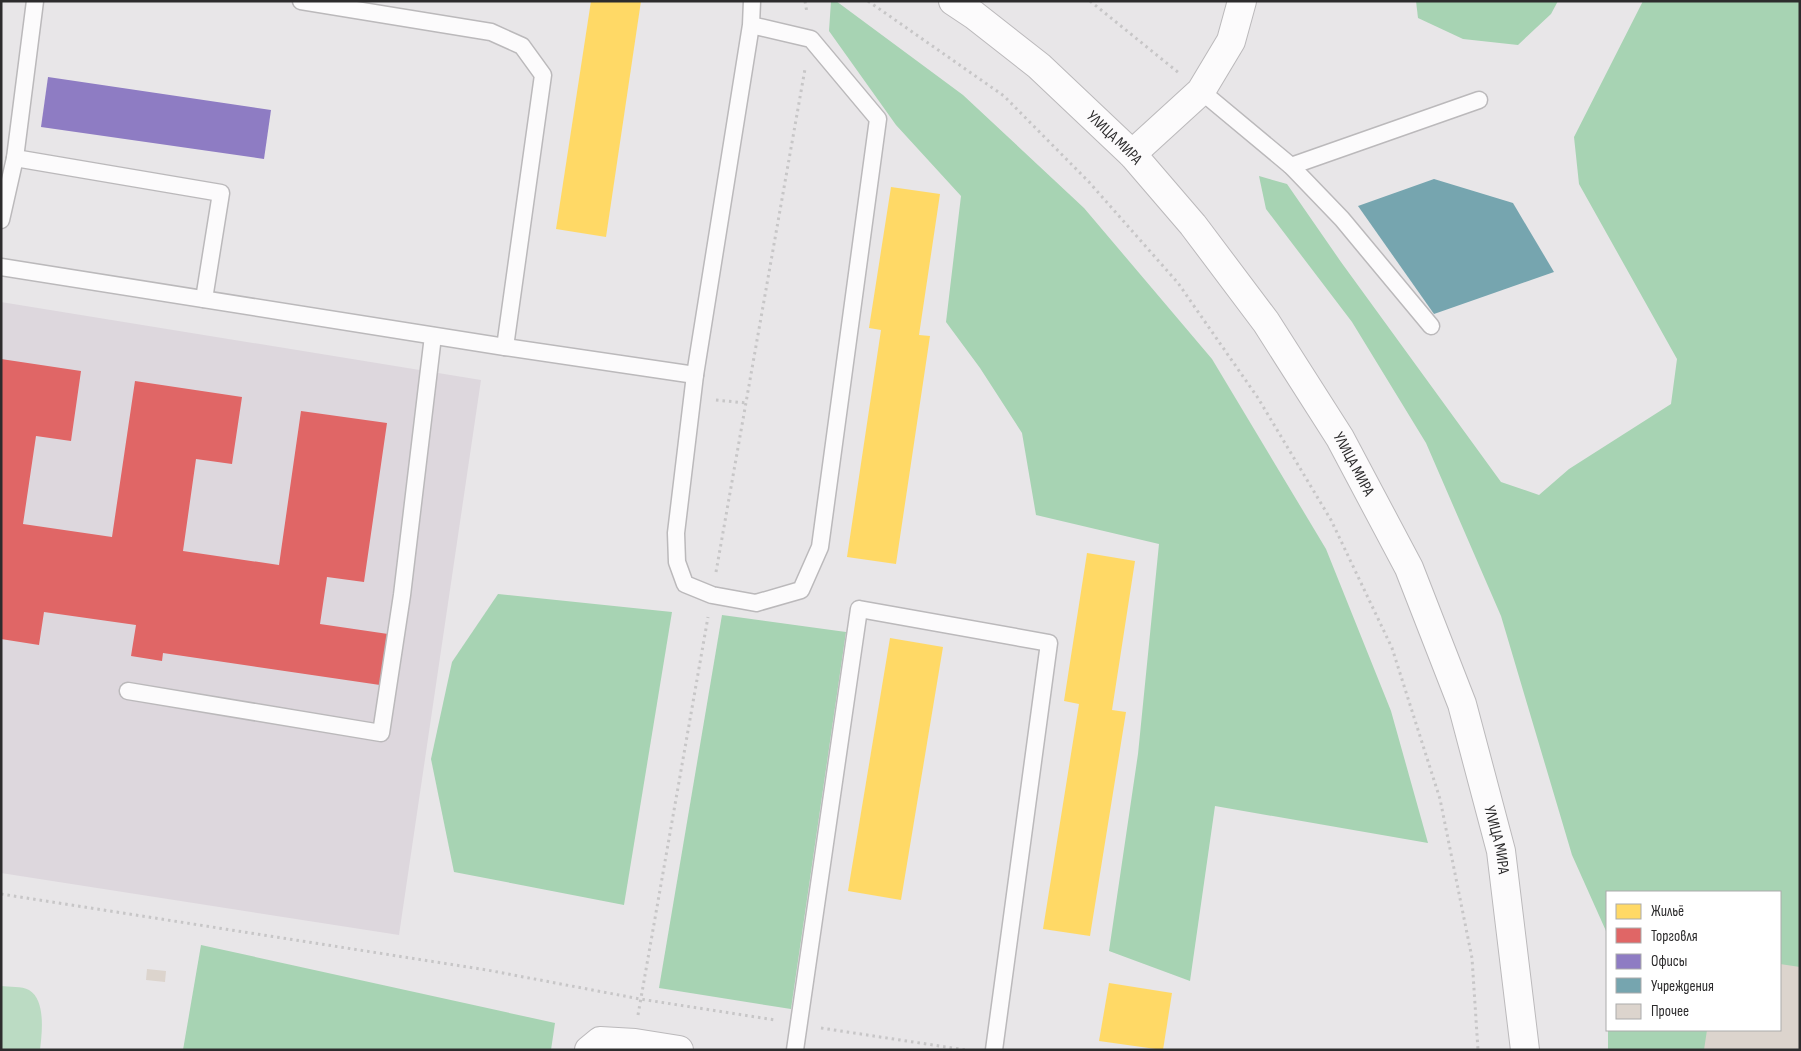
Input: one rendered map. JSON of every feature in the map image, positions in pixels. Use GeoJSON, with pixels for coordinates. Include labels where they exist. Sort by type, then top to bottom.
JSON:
{"type":"FeatureCollection","features":[{"type":"Feature","properties":{"kind":"main road","name":"УЛИЦА МИРА"},"geometry":{"type":"LineString","coordinates":[[953,1],[1039,66],[1132,154],[1192,225],[1266,322],[1340,438],[1409,568],[1462,704],[1501,851],[1525,1050]]}},
{"type":"Feature","properties":{"kind":"main road"},"geometry":{"type":"LineString","coordinates":[[1132,154],[1201,91],[1231,41],[1242,1]]}},
{"type":"Feature","properties":{"kind":"main road"},"geometry":{"type":"LineString","coordinates":[[589,1050],[600,1041],[635,1043],[679,1050]]}},
{"type":"Feature","properties":{"kind":"lane"},"geometry":{"type":"LineString","coordinates":[[1,220],[15,158],[35,1]]}},
{"type":"Feature","properties":{"kind":"lane"},"geometry":{"type":"LineString","coordinates":[[301,1],[490,32],[522,46],[543,75],[505,347]]}},
{"type":"Feature","properties":{"kind":"lane"},"geometry":{"type":"LineString","coordinates":[[751,25],[811,39],[878,119],[820,547],[801,590],[756,603],[712,595],[685,584],[677,562],[676,533],[695,375],[751,25],[752,1]]}},
{"type":"Feature","properties":{"kind":"lane"},"geometry":{"type":"LineString","coordinates":[[1201,91],[1290,166],[1342,219],[1431,326]]}},
{"type":"Feature","properties":{"kind":"lane"},"geometry":{"type":"LineString","coordinates":[[1290,166],[1479,100]]}},
{"type":"Feature","properties":{"kind":"lane"},"geometry":{"type":"LineString","coordinates":[[15,158],[221,193],[204,299]]}},
{"type":"Feature","properties":{"kind":"lane"},"geometry":{"type":"LineString","coordinates":[[1,266],[432,336],[695,375]]}},
{"type":"Feature","properties":{"kind":"lane"},"geometry":{"type":"LineString","coordinates":[[128,691],[381,733],[402,595],[432,336]]}},
{"type":"Feature","properties":{"kind":"lane"},"geometry":{"type":"LineString","coordinates":[[795,1050],[859,609],[1049,643],[994,1050]]}},
{"type":"Feature","properties":{"kind":"path"},"geometry":{"type":"LineString","coordinates":[[635,1043],[640,999],[811,39],[806,1]]}},
{"type":"Feature","properties":{"kind":"path"},"geometry":{"type":"LineString","coordinates":[[868,1],[1004,96],[1090,182],[1178,283],[1258,398],[1331,520],[1392,648],[1440,799],[1472,958],[1478,1050]]}},
{"type":"Feature","properties":{"kind":"path"},"geometry":{"type":"LineString","coordinates":[[1090,1],[1201,91]]}},
{"type":"Feature","properties":{"kind":"path"},"geometry":{"type":"LineString","coordinates":[[1,894],[487,970],[640,999],[966,1050]]}},
{"type":"Feature","properties":{"kind":"shaded area"},"geometry":{"type":"Polygon","coordinates":[[[1,302],[481,380],[399,935],[1,873],[1,302]]]}},
{"type":"Feature","properties":{"kind":"green space"},"geometry":{"type":"Polygon","coordinates":[[[831,1],[836,1],[963,95],[1084,208],[1212,359],[1326,549],[1391,711],[1428,843],[1215,806],[1190,981],[1109,951],[1138,754],[1159,544],[1036,515],[1022,433],[980,368],[946,322],[961,196],[896,125],[829,31],[831,1]]]}},
{"type":"Feature","properties":{"kind":"green space"},"geometry":{"type":"Polygon","coordinates":[[[1416,1],[1558,1],[1551,14],[1518,45],[1463,39],[1418,18],[1416,1]]]}},
{"type":"Feature","properties":{"kind":"green space"},"geometry":{"type":"Polygon","coordinates":[[[1643,1],[1800,1],[1800,1050],[1608,1050],[1608,1031],[1781,1031],[1781,891],[1606,891],[1606,931],[1572,855],[1501,616],[1426,443],[1352,322],[1266,209],[1259,176],[1287,184],[1341,262],[1501,482],[1539,495],[1569,469],[1671,404],[1677,359],[1579,184],[1574,137],[1643,1]]]}},
{"type":"Feature","properties":{"kind":"green space"},"geometry":{"type":"Polygon","coordinates":[[[498,594],[672,612],[624,905],[454,872],[431,759],[452,662],[498,594]]]}},
{"type":"Feature","properties":{"kind":"green space"},"geometry":{"type":"Polygon","coordinates":[[[722,615],[846,632],[791,1009],[659,988],[722,615]]]}},
{"type":"Feature","properties":{"kind":"green space"},"geometry":{"type":"Polygon","coordinates":[[[201,945],[555,1023],[551,1050],[183,1050],[201,945]]]}},
{"type":"Feature","properties":{"kind":"green space"},"geometry":{"type":"Polygon","coordinates":[[[1,986],[29,990],[38,1001],[42,1017],[40,1050],[1,1050],[1,986]]]}},
{"type":"Feature","properties":{"kind":"building: Жильё"},"geometry":{"type":"Polygon","coordinates":[[[591,1],[641,1],[606,237],[556,229],[591,1]]]}},
{"type":"Feature","properties":{"kind":"building: Жильё"},"geometry":{"type":"Polygon","coordinates":[[[891,187],[940,194],[919,335],[930,336],[896,564],[847,557],[881,330],[869,328],[891,187]]]}},
{"type":"Feature","properties":{"kind":"building: Жильё"},"geometry":{"type":"Polygon","coordinates":[[[1087,553],[1135,561],[1112,710],[1126,712],[1090,936],[1043,929],[1079,704],[1064,701],[1087,553]]]}},
{"type":"Feature","properties":{"kind":"building: Жильё"},"geometry":{"type":"Polygon","coordinates":[[[890,638],[943,647],[901,900],[848,891],[890,638]]]}},
{"type":"Feature","properties":{"kind":"building: Жильё"},"geometry":{"type":"Polygon","coordinates":[[[1109,983],[1172,993],[1163,1050],[1099,1041],[1109,983]]]}},
{"type":"Feature","properties":{"kind":"building: Торговля"},"geometry":{"type":"Polygon","coordinates":[[[1,359],[81,371],[71,441],[36,436],[23,524],[112,537],[135,381],[242,397],[232,464],[196,459],[183,551],[279,565],[301,411],[387,423],[364,582],[327,577],[320,624],[388,634],[380,685],[163,653],[162,661],[131,656],[136,625],[44,612],[39,645],[1,639],[1,359]]]}},
{"type":"Feature","properties":{"kind":"building: Офисы"},"geometry":{"type":"Polygon","coordinates":[[[48,77],[271,110],[264,159],[41,127],[48,77]]]}},
{"type":"Feature","properties":{"kind":"building: Учреждения"},"geometry":{"type":"Polygon","coordinates":[[[1434,179],[1513,203],[1554,272],[1434,314],[1358,206],[1434,179]]]}},
{"type":"Feature","properties":{"kind":"building: Прочее"},"geometry":{"type":"Polygon","coordinates":[[[1781,964],[1800,967],[1800,1050],[1704,1050],[1707,1031],[1781,1031],[1781,964]]]}},
{"type":"Feature","properties":{"kind":"building: Прочее"},"geometry":{"type":"Polygon","coordinates":[[[147,969],[166,971],[165,982],[146,980],[147,969]]]}}]}
